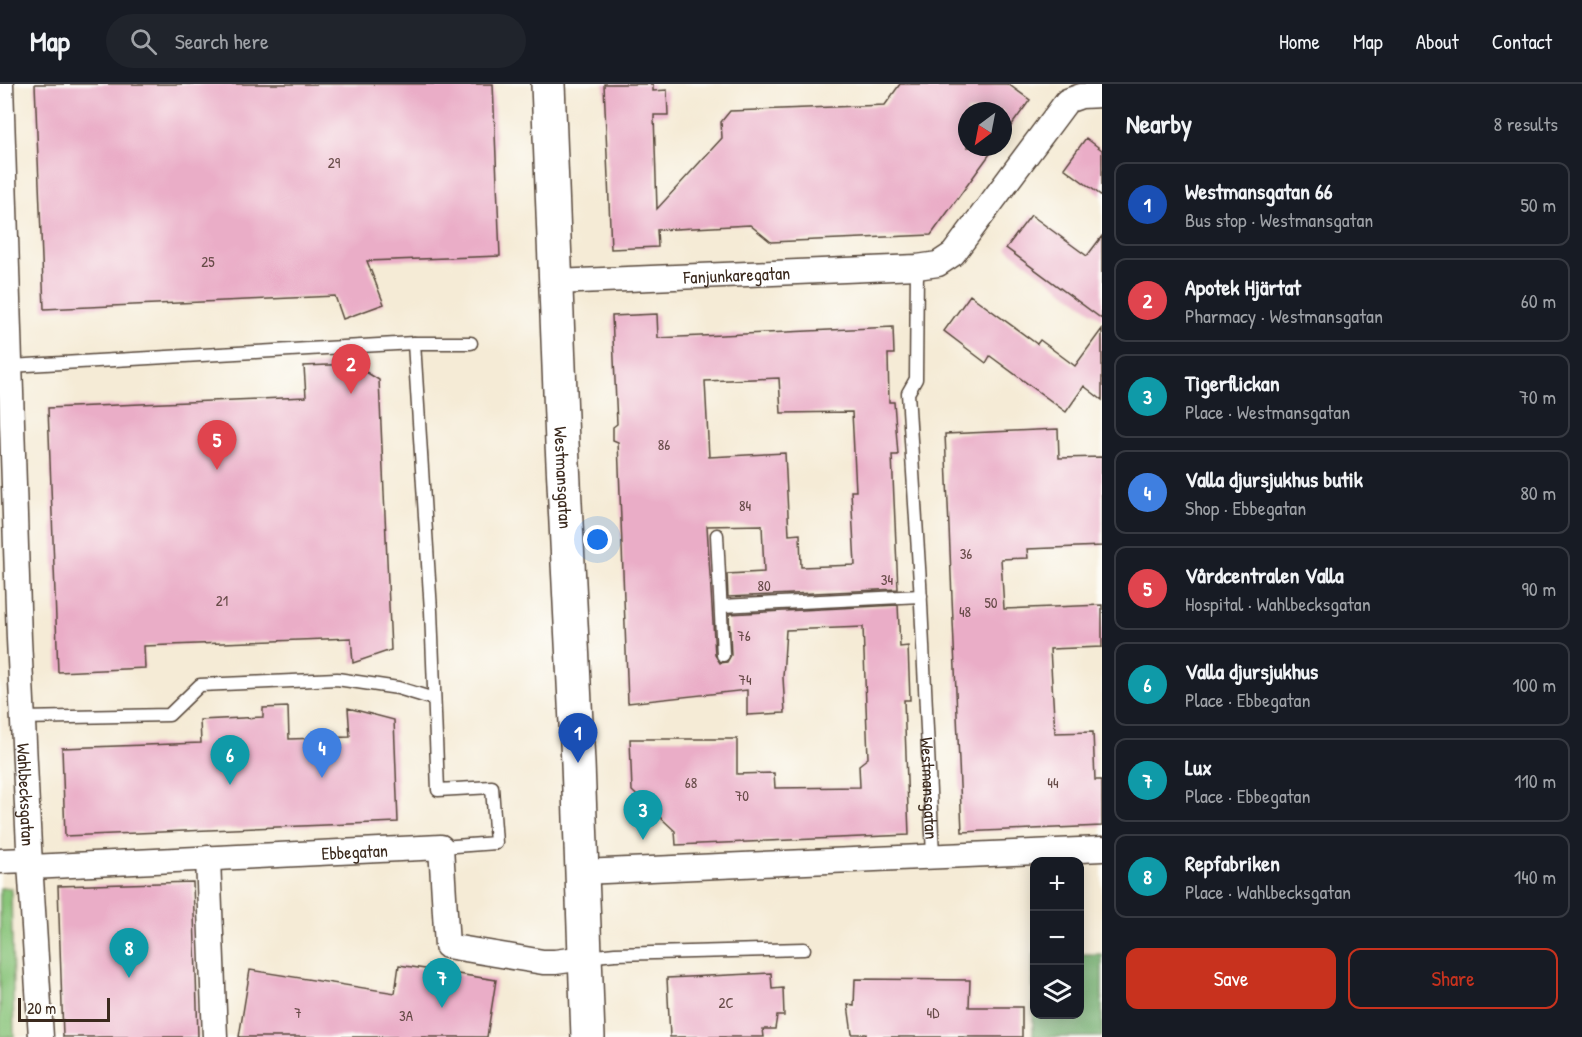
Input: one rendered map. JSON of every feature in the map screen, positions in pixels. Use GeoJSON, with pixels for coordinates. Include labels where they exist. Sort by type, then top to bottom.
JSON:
{"type":"FeatureCollection","features":[{"type":"Feature","properties":{"kind":"street","name":"Wahlbecksgatan"},"geometry":{"type":"LineString","coordinates":[[1,84],[4,306],[10,366],[10,636],[23,718],[41,1037]]}},
{"type":"Feature","properties":{"kind":"street","name":"Westmansgatan"},"geometry":{"type":"LineString","coordinates":[[548,84],[588,1037]]}},
{"type":"Feature","properties":{"kind":"street","name":"Fanjunkaregatan"},"geometry":{"type":"LineString","coordinates":[[555,282],[917,267],[938,264],[953,254],[1067,102],[1081,96],[1102,95]]}},
{"type":"Feature","properties":{"kind":"street","name":"Ebbegatan"},"geometry":{"type":"LineString","coordinates":[[0,861],[30,863],[208,858],[441,847]]}},
{"type":"Feature","properties":{"kind":"street"},"geometry":{"type":"LineString","coordinates":[[441,847],[447,946],[543,962],[585,958]]}},
{"type":"Feature","properties":{"kind":"street","name":"Westmansgatan"},"geometry":{"type":"LineString","coordinates":[[582,872],[1102,849]]}},
{"type":"Feature","properties":{"kind":"street"},"geometry":{"type":"LineString","coordinates":[[208,858],[215,1037]]}},
{"type":"Feature","properties":{"kind":"lane"},"geometry":{"type":"LineString","coordinates":[[722,606],[921,596],[908,393],[916,379],[917,267]]}},
{"type":"Feature","properties":{"kind":"lane"},"geometry":{"type":"LineString","coordinates":[[414,343],[431,600],[438,790],[492,787],[496,843],[441,847]]}},
{"type":"Feature","properties":{"kind":"lane"},"geometry":{"type":"LineString","coordinates":[[10,366],[414,343],[471,343]]}},
{"type":"Feature","properties":{"kind":"lane"},"geometry":{"type":"LineString","coordinates":[[717,535],[723,656]]}},
{"type":"Feature","properties":{"kind":"lane","name":"Westmansgatan"},"geometry":{"type":"LineString","coordinates":[[921,596],[933,855]]}},
{"type":"Feature","properties":{"kind":"lane"},"geometry":{"type":"LineString","coordinates":[[23,718],[169,715],[200,685],[337,679],[398,688],[434,699]]}},
{"type":"Feature","properties":{"kind":"lane"},"geometry":{"type":"LineString","coordinates":[[585,958],[615,954],[804,949]]}},
{"type":"Feature","properties":{"kind":"green space"},"geometry":{"type":"Polygon","coordinates":[[[0,888],[11,888],[14,1037],[0,1037],[0,888]]]}},
{"type":"Feature","properties":{"kind":"green space"},"geometry":{"type":"Polygon","coordinates":[[[1084,954],[1102,954],[1102,1037],[1033,1037],[1033,1019],[1084,1019],[1084,954]]]}},
{"type":"Feature","properties":{"kind":"building"},"geometry":{"type":"Polygon","coordinates":[[[35,84],[493,84],[500,256],[367,261],[384,304],[343,319],[335,296],[44,309],[35,84]]]}},
{"type":"Feature","properties":{"kind":"building"},"geometry":{"type":"Polygon","coordinates":[[[604,84],[653,84],[653,91],[667,90],[668,115],[654,115],[657,209],[722,138],[721,122],[730,111],[885,105],[900,84],[1008,84],[1030,100],[1012,125],[1012,102],[958,102],[958,156],[988,156],[931,235],[771,242],[750,225],[657,230],[658,247],[611,249],[604,84]]]}},
{"type":"Feature","properties":{"kind":"building"},"geometry":{"type":"Polygon","coordinates":[[[1086,138],[1102,150],[1102,196],[1064,168],[1086,138]]]}},
{"type":"Feature","properties":{"kind":"building"},"geometry":{"type":"Polygon","coordinates":[[[1031,215],[1087,256],[1102,236],[1102,319],[1006,248],[1031,215]]]}},
{"type":"Feature","properties":{"kind":"building"},"geometry":{"type":"Polygon","coordinates":[[[970,295],[1037,344],[1040,340],[1075,366],[1102,329],[1102,400],[1084,386],[1066,412],[990,356],[986,363],[944,331],[970,295]]]}},
{"type":"Feature","properties":{"kind":"building"},"geometry":{"type":"Polygon","coordinates":[[[657,314],[658,338],[893,327],[894,354],[888,354],[889,402],[894,402],[898,455],[892,455],[898,589],[728,597],[727,574],[764,572],[762,525],[707,526],[715,655],[720,663],[727,662],[731,655],[729,614],[898,605],[900,647],[908,646],[910,700],[904,700],[909,835],[676,845],[675,831],[632,791],[630,739],[737,739],[737,774],[774,773],[775,788],[860,787],[859,765],[868,758],[863,627],[786,630],[783,677],[785,713],[747,715],[747,690],[628,703],[618,442],[613,440],[613,427],[617,424],[612,316],[657,314]],[[779,378],[705,381],[709,457],[785,453],[789,535],[800,534],[801,567],[855,565],[851,491],[856,491],[852,412],[781,413],[779,378]]]}},
{"type":"Feature","properties":{"kind":"building"},"geometry":{"type":"Polygon","coordinates":[[[353,364],[379,380],[391,650],[353,663],[351,638],[144,646],[145,668],[58,672],[48,408],[306,397],[304,366],[353,364]]]}},
{"type":"Feature","properties":{"kind":"building"},"geometry":{"type":"Polygon","coordinates":[[[1058,429],[1059,458],[1102,457],[1102,546],[1027,549],[1028,558],[1001,559],[1004,609],[1102,605],[1102,647],[1050,649],[1055,733],[1093,732],[1095,780],[1102,780],[1102,826],[962,832],[945,434],[1058,429]]]}},
{"type":"Feature","properties":{"kind":"building"},"geometry":{"type":"Polygon","coordinates":[[[288,707],[289,739],[350,737],[348,708],[394,720],[398,822],[65,836],[62,748],[201,743],[200,720],[263,717],[263,708],[288,707]]]}},
{"type":"Feature","properties":{"kind":"building"},"geometry":{"type":"Polygon","coordinates":[[[193,882],[198,1037],[63,1037],[58,886],[193,882]]]}},
{"type":"Feature","properties":{"kind":"building"},"geometry":{"type":"Polygon","coordinates":[[[399,965],[496,980],[487,1037],[239,1037],[250,970],[395,993],[399,965]]]}},
{"type":"Feature","properties":{"kind":"building"},"geometry":{"type":"Polygon","coordinates":[[[771,973],[772,989],[783,988],[784,1016],[777,1016],[775,1029],[763,1029],[764,1037],[670,1037],[667,978],[771,973]]]}},
{"type":"Feature","properties":{"kind":"building"},"geometry":{"type":"Polygon","coordinates":[[[855,979],[970,980],[969,1007],[1022,1007],[1022,1037],[866,1037],[866,1034],[852,1034],[848,1005],[854,1006],[855,979]]]}},
{"type":"Feature","properties":{"kind":"place","name":"Apotek Hjärtat"},"geometry":{"type":"Point","coordinates":[351,394]}},
{"type":"Feature","properties":{"kind":"place","name":"Vårdcentralen Valla"},"geometry":{"type":"Point","coordinates":[217,470]}},
{"type":"Feature","properties":{"kind":"place","name":"Westmansgatan 66"},"geometry":{"type":"Point","coordinates":[578,763]}},
{"type":"Feature","properties":{"kind":"place","name":"Valla djursjukhus butik"},"geometry":{"type":"Point","coordinates":[322,778]}},
{"type":"Feature","properties":{"kind":"place","name":"Valla djursjukhus"},"geometry":{"type":"Point","coordinates":[230,785]}},
{"type":"Feature","properties":{"kind":"place","name":"Tigerflickan"},"geometry":{"type":"Point","coordinates":[643,840]}},
{"type":"Feature","properties":{"kind":"place","name":"Repfabriken"},"geometry":{"type":"Point","coordinates":[129,978]}},
{"type":"Feature","properties":{"kind":"place","name":"Lux"},"geometry":{"type":"Point","coordinates":[442,1008]}}]}
